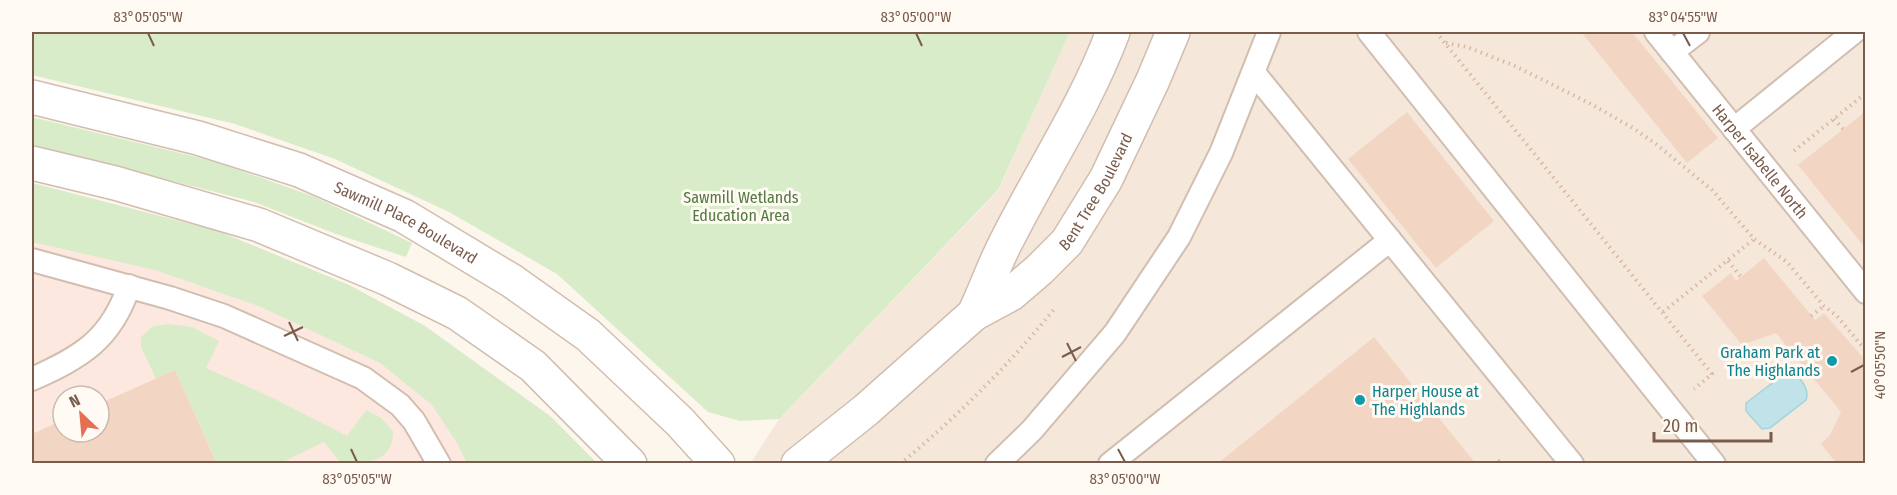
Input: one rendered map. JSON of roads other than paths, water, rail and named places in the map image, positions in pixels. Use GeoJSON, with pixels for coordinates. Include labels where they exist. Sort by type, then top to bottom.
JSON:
{"type":"FeatureCollection","features":[{"type":"Feature","properties":{"kind":"street","name":"Bent Tree Boulevard"},"geometry":{"type":"LineString","coordinates":[[974,314],[1007,240],[1068,130],[1113,32]]}},
{"type":"Feature","properties":{"kind":"street","name":"Bent Tree Boulevard"},"geometry":{"type":"LineString","coordinates":[[798,464],[866,410],[974,314],[1011,294],[1067,242],[1106,179],[1173,32]]}},
{"type":"Feature","properties":{"kind":"street","name":"Sawmill Place Boulevard"},"geometry":{"type":"LineString","coordinates":[[32,97],[198,138],[299,170],[404,216],[512,280],[588,335],[680,422],[718,464]]}},
{"type":"Feature","properties":{"kind":"street"},"geometry":{"type":"LineString","coordinates":[[32,163],[115,183],[259,225],[388,279],[458,313],[533,366],[630,464]]}},
{"type":"Feature","properties":{"kind":"lane"},"geometry":{"type":"LineString","coordinates":[[997,464],[1018,446],[1115,333],[1179,237],[1221,153],[1269,32]]}},
{"type":"Feature","properties":{"kind":"lane"},"geometry":{"type":"LineString","coordinates":[[1369,32],[1714,464]]}},
{"type":"Feature","properties":{"kind":"lane","name":"Harper Isabelle North"},"geometry":{"type":"LineString","coordinates":[[1656,32],[1866,292]]}},
{"type":"Feature","properties":{"kind":"lane"},"geometry":{"type":"LineString","coordinates":[[1672,52],[1698,32]]}},
{"type":"Feature","properties":{"kind":"lane"},"geometry":{"type":"LineString","coordinates":[[1734,129],[1854,32]]}},
{"type":"Feature","properties":{"kind":"lane"},"geometry":{"type":"LineString","coordinates":[[1254,73],[1572,464]]}},
{"type":"Feature","properties":{"kind":"lane"},"geometry":{"type":"LineString","coordinates":[[1110,464],[1390,240]]}},
{"type":"Feature","properties":{"kind":"lane"},"geometry":{"type":"LineString","coordinates":[[32,260],[129,286],[224,316],[363,378],[400,405],[414,420],[439,464]]}},
{"type":"Feature","properties":{"kind":"lane"},"geometry":{"type":"LineString","coordinates":[[32,379],[101,338],[123,305],[129,286]]}},
{"type":"Feature","properties":{"kind":"water"},"geometry":{"type":"Polygon","coordinates":[[[1788,371],[1796,375],[1803,383],[1806,400],[1770,428],[1762,429],[1746,411],[1746,403],[1788,371]]]}},
{"type":"Feature","properties":{"kind":"place","name":"Graham Park at The Highlands"},"geometry":{"type":"Point","coordinates":[1832,361]}},
{"type":"Feature","properties":{"kind":"place","name":"Harper House at The Highlands"},"geometry":{"type":"Point","coordinates":[1360,400]}},
{"type":"Feature","properties":{"kind":"park label","name":"Sawmill Wetlands Education Area"},"geometry":{"type":"Point","coordinates":[741,206]}}]}
